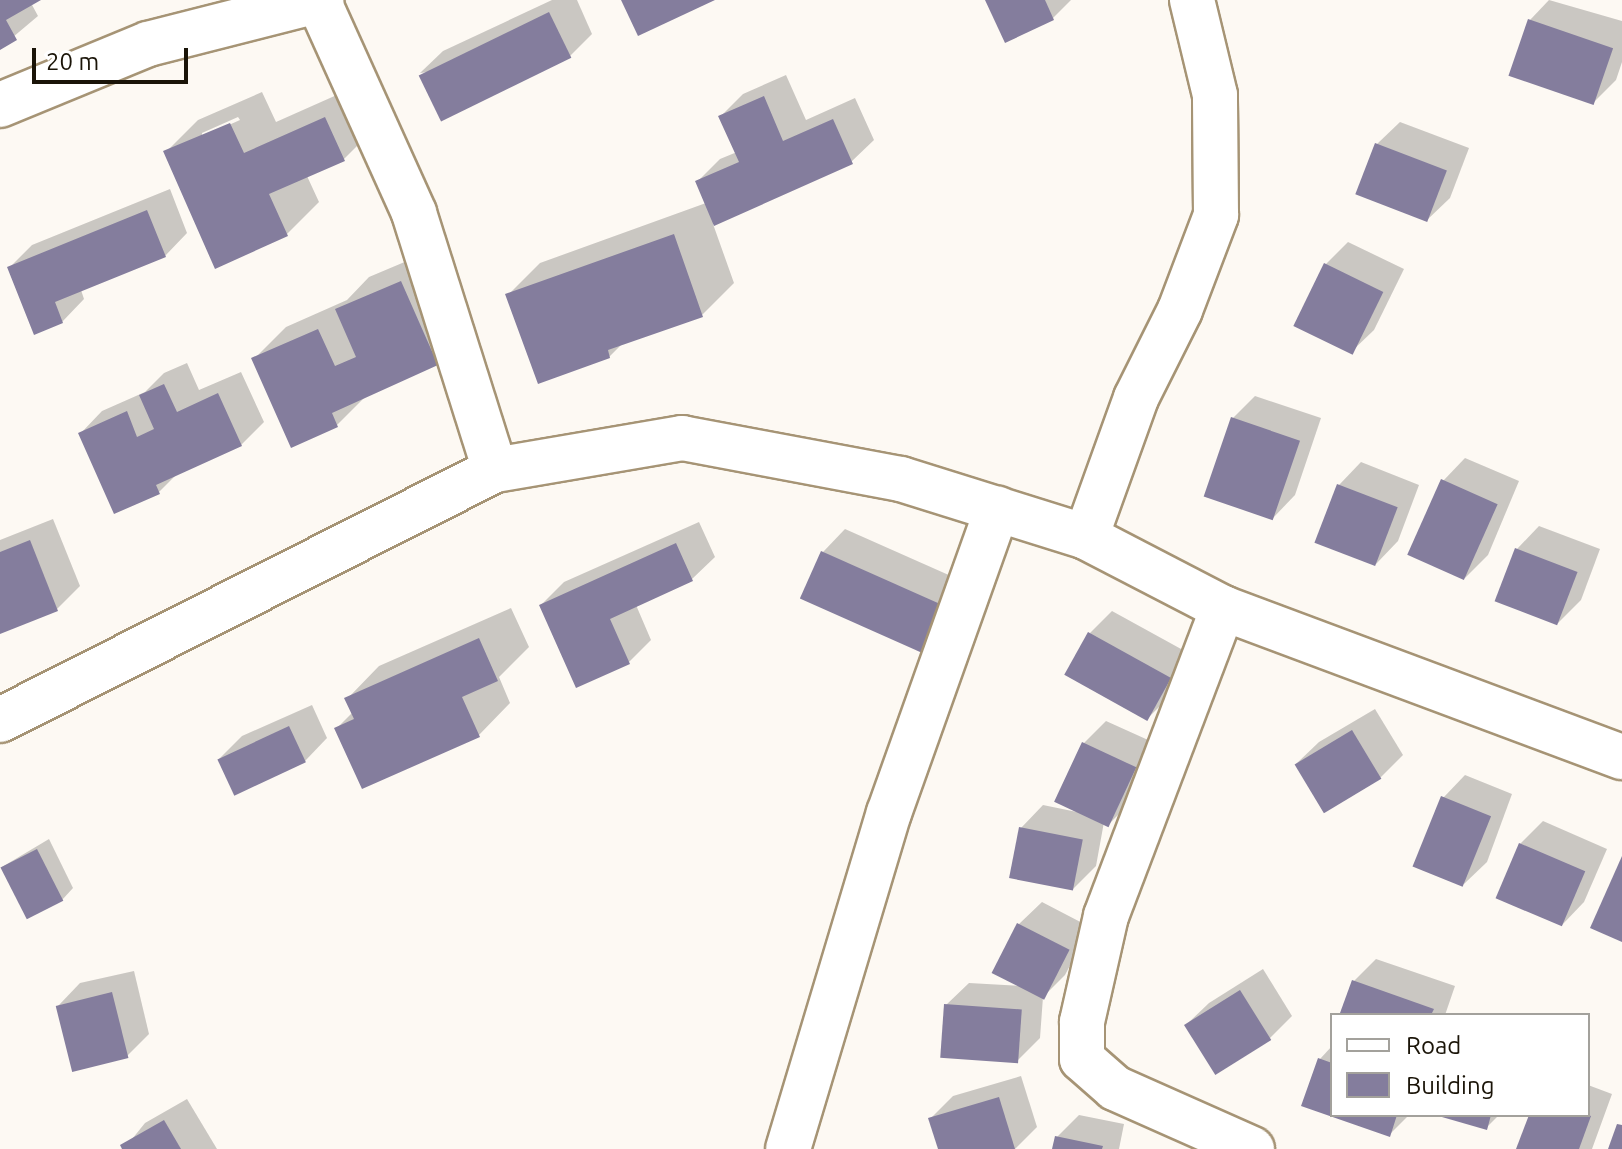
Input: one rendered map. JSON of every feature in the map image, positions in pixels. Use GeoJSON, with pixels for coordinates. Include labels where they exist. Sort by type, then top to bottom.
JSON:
{"type":"FeatureCollection","features":[{"type":"Feature","properties":{"kind":"street"},"geometry":{"type":"LineString","coordinates":[[0,105],[148,44],[319,0],[414,213],[495,470]]}},
{"type":"Feature","properties":{"kind":"street"},"geometry":{"type":"LineString","coordinates":[[1086,537],[1136,398],[1180,310],[1216,215],[1215,95],[1192,0]]}},
{"type":"Feature","properties":{"kind":"street"},"geometry":{"type":"LineString","coordinates":[[0,720],[495,470],[682,438],[901,479],[1086,537],[1223,608],[1622,757]]}},
{"type":"Feature","properties":{"kind":"street"},"geometry":{"type":"LineString","coordinates":[[788,1149],[889,813],[997,509]]}},
{"type":"Feature","properties":{"kind":"street"},"geometry":{"type":"LineString","coordinates":[[1223,608],[1106,916],[1082,1022],[1082,1059],[1115,1088],[1252,1149]]}},
{"type":"Feature","properties":{"kind":"building"},"geometry":{"type":"Polygon","coordinates":[[[0,0],[41,0],[6,20],[17,40],[0,50],[0,0]]]}},
{"type":"Feature","properties":{"kind":"building"},"geometry":{"type":"Polygon","coordinates":[[[621,0],[715,0],[638,36],[621,0]]]}},
{"type":"Feature","properties":{"kind":"building"},"geometry":{"type":"Polygon","coordinates":[[[985,0],[1045,0],[1054,20],[1005,43],[985,0]]]}},
{"type":"Feature","properties":{"kind":"building"},"geometry":{"type":"Polygon","coordinates":[[[549,12],[571,58],[441,121],[419,76],[549,12]]]}},
{"type":"Feature","properties":{"kind":"building"},"geometry":{"type":"Polygon","coordinates":[[[1528,19],[1613,48],[1594,105],[1508,76],[1528,19]]]}},
{"type":"Feature","properties":{"kind":"building"},"geometry":{"type":"Polygon","coordinates":[[[764,96],[783,141],[833,119],[853,164],[714,226],[695,181],[739,162],[718,116],[764,96]]]}},
{"type":"Feature","properties":{"kind":"building"},"geometry":{"type":"Polygon","coordinates":[[[325,117],[345,161],[269,194],[288,236],[215,269],[163,151],[230,123],[244,153],[325,117]]]}},
{"type":"Feature","properties":{"kind":"building"},"geometry":{"type":"Polygon","coordinates":[[[1375,143],[1447,171],[1427,222],[1355,194],[1375,143]]]}},
{"type":"Feature","properties":{"kind":"building"},"geometry":{"type":"Polygon","coordinates":[[[147,210],[166,257],[55,302],[63,323],[34,335],[7,267],[147,210]]]}},
{"type":"Feature","properties":{"kind":"building"},"geometry":{"type":"Polygon","coordinates":[[[674,234],[703,317],[608,350],[610,358],[538,384],[505,294],[674,234]]]}},
{"type":"Feature","properties":{"kind":"building"},"geometry":{"type":"Polygon","coordinates":[[[1324,263],[1383,292],[1353,355],[1293,326],[1324,263]]]}},
{"type":"Feature","properties":{"kind":"building"},"geometry":{"type":"Polygon","coordinates":[[[401,281],[438,365],[332,413],[338,427],[291,448],[251,358],[318,329],[335,366],[356,357],[335,309],[401,281]]]}},
{"type":"Feature","properties":{"kind":"building"},"geometry":{"type":"Polygon","coordinates":[[[164,384],[177,412],[218,393],[242,446],[156,485],[160,494],[114,514],[78,433],[127,411],[137,437],[154,429],[139,395],[164,384]]]}},
{"type":"Feature","properties":{"kind":"building"},"geometry":{"type":"Polygon","coordinates":[[[1231,417],[1300,441],[1273,520],[1204,496],[1231,417]]]}},
{"type":"Feature","properties":{"kind":"building"},"geometry":{"type":"Polygon","coordinates":[[[1441,479],[1498,504],[1464,580],[1407,555],[1441,479]]]}},
{"type":"Feature","properties":{"kind":"building"},"geometry":{"type":"Polygon","coordinates":[[[1337,484],[1398,507],[1375,566],[1314,543],[1337,484]]]}},
{"type":"Feature","properties":{"kind":"building"},"geometry":{"type":"Polygon","coordinates":[[[30,540],[58,611],[0,634],[0,552],[30,540]]]}},
{"type":"Feature","properties":{"kind":"building"},"geometry":{"type":"Polygon","coordinates":[[[676,543],[693,581],[610,619],[630,664],[576,688],[539,605],[676,543]]]}},
{"type":"Feature","properties":{"kind":"building"},"geometry":{"type":"Polygon","coordinates":[[[1515,548],[1578,572],[1557,625],[1495,601],[1515,548]]]}},
{"type":"Feature","properties":{"kind":"building"},"geometry":{"type":"Polygon","coordinates":[[[821,551],[948,608],[927,655],[800,599],[821,551]]]}},
{"type":"Feature","properties":{"kind":"building"},"geometry":{"type":"Polygon","coordinates":[[[1088,632],[1171,678],[1147,721],[1064,675],[1088,632]]]}},
{"type":"Feature","properties":{"kind":"building"},"geometry":{"type":"Polygon","coordinates":[[[479,638],[498,681],[462,697],[480,737],[362,789],[334,728],[354,719],[344,698],[479,638]]]}},
{"type":"Feature","properties":{"kind":"building"},"geometry":{"type":"Polygon","coordinates":[[[289,726],[306,762],[234,796],[217,759],[289,726]]]}},
{"type":"Feature","properties":{"kind":"building"},"geometry":{"type":"Polygon","coordinates":[[[1352,730],[1381,779],[1324,813],[1295,765],[1352,730]]]}},
{"type":"Feature","properties":{"kind":"building"},"geometry":{"type":"Polygon","coordinates":[[[1082,742],[1136,767],[1108,827],[1054,802],[1082,742]]]}},
{"type":"Feature","properties":{"kind":"building"},"geometry":{"type":"Polygon","coordinates":[[[1441,796],[1491,816],[1463,887],[1413,866],[1441,796]]]}},
{"type":"Feature","properties":{"kind":"building"},"geometry":{"type":"Polygon","coordinates":[[[1019,827],[1083,839],[1073,890],[1009,878],[1019,827]]]}},
{"type":"Feature","properties":{"kind":"building"},"geometry":{"type":"Polygon","coordinates":[[[1519,843],[1585,871],[1562,926],[1496,898],[1519,843]]]}},
{"type":"Feature","properties":{"kind":"building"},"geometry":{"type":"Polygon","coordinates":[[[37,849],[63,901],[27,919],[0,868],[37,849]]]}},
{"type":"Feature","properties":{"kind":"building"},"geometry":{"type":"Polygon","coordinates":[[[1622,856],[1622,942],[1590,928],[1622,856]]]}},
{"type":"Feature","properties":{"kind":"building"},"geometry":{"type":"Polygon","coordinates":[[[1017,923],[1070,950],[1044,1000],[992,973],[1017,923]]]}},
{"type":"Feature","properties":{"kind":"building"},"geometry":{"type":"Polygon","coordinates":[[[1352,980],[1434,1009],[1432,1013],[1340,1013],[1352,980]]]}},
{"type":"Feature","properties":{"kind":"building"},"geometry":{"type":"Polygon","coordinates":[[[1240,990],[1271,1040],[1215,1075],[1184,1025],[1240,990]]]}},
{"type":"Feature","properties":{"kind":"building"},"geometry":{"type":"Polygon","coordinates":[[[112,992],[128,1058],[72,1072],[56,1006],[112,992]]]}},
{"type":"Feature","properties":{"kind":"building"},"geometry":{"type":"Polygon","coordinates":[[[944,1004],[1022,1009],[1018,1063],[940,1058],[944,1004]]]}},
{"type":"Feature","properties":{"kind":"building"},"geometry":{"type":"Polygon","coordinates":[[[1318,1058],[1330,1062],[1330,1116],[1301,1106],[1318,1058]]]}},
{"type":"Feature","properties":{"kind":"building"},"geometry":{"type":"Polygon","coordinates":[[[999,1097],[1015,1149],[938,1149],[928,1118],[999,1097]]]}},
{"type":"Feature","properties":{"kind":"building"},"geometry":{"type":"Polygon","coordinates":[[[1591,1116],[1579,1149],[1516,1149],[1528,1117],[1591,1116]]]}},
{"type":"Feature","properties":{"kind":"building"},"geometry":{"type":"Polygon","coordinates":[[[1333,1117],[1396,1117],[1390,1137],[1333,1117]]]}},
{"type":"Feature","properties":{"kind":"building"},"geometry":{"type":"Polygon","coordinates":[[[1442,1117],[1490,1117],[1487,1130],[1442,1117]]]}},
{"type":"Feature","properties":{"kind":"building"},"geometry":{"type":"Polygon","coordinates":[[[164,1120],[181,1149],[122,1149],[120,1145],[164,1120]]]}},
{"type":"Feature","properties":{"kind":"building"},"geometry":{"type":"Polygon","coordinates":[[[1617,1124],[1622,1125],[1622,1149],[1608,1149],[1617,1124]]]}},
{"type":"Feature","properties":{"kind":"building"},"geometry":{"type":"Polygon","coordinates":[[[1055,1136],[1103,1146],[1102,1149],[1052,1149],[1055,1136]]]}}]}
